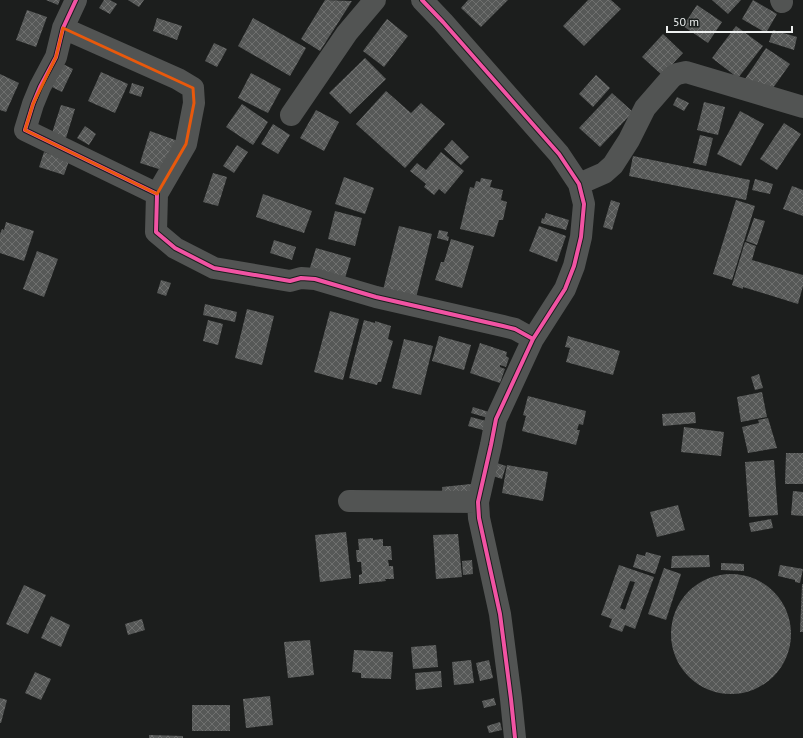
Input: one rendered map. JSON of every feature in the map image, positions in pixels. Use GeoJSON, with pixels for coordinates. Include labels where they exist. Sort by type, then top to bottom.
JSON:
{"type":"FeatureCollection","features":[{"type":"Feature","properties":{"kind":"street"},"geometry":{"type":"LineString","coordinates":[[76,0],[63,28],[56,57],[40,87],[25,130],[157,194]]}},
{"type":"Feature","properties":{"kind":"street"},"geometry":{"type":"LineString","coordinates":[[291,115],[347,33],[375,0]]}},
{"type":"Feature","properties":{"kind":"street"},"geometry":{"type":"LineString","coordinates":[[422,0],[558,154],[579,184],[584,204],[582,237],[574,266],[565,289],[533,339],[496,418],[478,502],[479,518],[500,614],[515,738]]}},
{"type":"Feature","properties":{"kind":"street"},"geometry":{"type":"LineString","coordinates":[[63,28],[178,79],[193,88],[194,103],[186,144],[157,194],[156,232],[175,248],[214,268],[290,281],[301,278],[315,279],[376,297],[515,329],[533,339]]}},
{"type":"Feature","properties":{"kind":"street"},"geometry":{"type":"LineString","coordinates":[[579,184],[604,172],[613,164],[630,140],[645,108],[672,77],[677,74],[686,72],[803,107]]}},
{"type":"Feature","properties":{"kind":"street"},"geometry":{"type":"LineString","coordinates":[[349,501],[478,502]]}},
{"type":"Feature","properties":{"kind":"highlighted area"},"geometry":{"type":"Polygon","coordinates":[[[63,28],[193,88],[194,103],[186,144],[157,194],[25,130],[33,104],[56,57],[63,28]]]}},
{"type":"Feature","properties":{"kind":"building"},"geometry":{"type":"Polygon","coordinates":[[[46,0],[60,0],[58,5],[46,0]]]}},
{"type":"Feature","properties":{"kind":"building"},"geometry":{"type":"Polygon","coordinates":[[[104,0],[110,0],[117,4],[110,14],[99,8],[104,0]]]}},
{"type":"Feature","properties":{"kind":"building"},"geometry":{"type":"Polygon","coordinates":[[[128,0],[144,0],[139,7],[128,0]]]}},
{"type":"Feature","properties":{"kind":"building"},"geometry":{"type":"Polygon","coordinates":[[[325,0],[352,1],[320,51],[301,39],[325,0]]]}},
{"type":"Feature","properties":{"kind":"building"},"geometry":{"type":"Polygon","coordinates":[[[468,0],[508,0],[481,27],[461,8],[468,0]]]}},
{"type":"Feature","properties":{"kind":"building"},"geometry":{"type":"Polygon","coordinates":[[[588,0],[611,0],[621,9],[584,46],[563,26],[588,0]]]}},
{"type":"Feature","properties":{"kind":"building"},"geometry":{"type":"Polygon","coordinates":[[[712,0],[741,0],[728,14],[712,0]]]}},
{"type":"Feature","properties":{"kind":"building"},"geometry":{"type":"Polygon","coordinates":[[[753,0],[777,14],[766,33],[742,19],[753,0]]]}},
{"type":"Feature","properties":{"kind":"building"},"geometry":{"type":"Polygon","coordinates":[[[697,5],[722,22],[708,43],[683,26],[697,5]]]}},
{"type":"Feature","properties":{"kind":"building"},"geometry":{"type":"Polygon","coordinates":[[[27,10],[47,17],[36,47],[16,40],[27,10]]]}},
{"type":"Feature","properties":{"kind":"building"},"geometry":{"type":"Polygon","coordinates":[[[157,18],[182,26],[177,40],[153,31],[157,18]]]}},
{"type":"Feature","properties":{"kind":"building"},"geometry":{"type":"Polygon","coordinates":[[[253,18],[306,48],[290,76],[238,46],[253,18]]]}},
{"type":"Feature","properties":{"kind":"building"},"geometry":{"type":"Polygon","coordinates":[[[387,19],[408,36],[384,67],[363,51],[387,19]]]}},
{"type":"Feature","properties":{"kind":"building"},"geometry":{"type":"Polygon","coordinates":[[[736,26],[763,46],[738,78],[712,58],[736,26]]]}},
{"type":"Feature","properties":{"kind":"building"},"geometry":{"type":"Polygon","coordinates":[[[773,30],[797,37],[794,50],[769,42],[773,30]]]}},
{"type":"Feature","properties":{"kind":"building"},"geometry":{"type":"Polygon","coordinates":[[[663,34],[683,53],[662,75],[642,57],[663,34]]]}},
{"type":"Feature","properties":{"kind":"building"},"geometry":{"type":"Polygon","coordinates":[[[214,43],[227,49],[217,67],[205,61],[214,43]]]}},
{"type":"Feature","properties":{"kind":"building"},"geometry":{"type":"Polygon","coordinates":[[[766,48],[790,64],[768,95],[745,79],[766,48]]]}},
{"type":"Feature","properties":{"kind":"building"},"geometry":{"type":"Polygon","coordinates":[[[365,58],[386,79],[350,114],[329,93],[365,58]]]}},
{"type":"Feature","properties":{"kind":"building"},"geometry":{"type":"Polygon","coordinates":[[[61,63],[73,69],[62,92],[50,86],[61,63]]]}},
{"type":"Feature","properties":{"kind":"building"},"geometry":{"type":"Polygon","coordinates":[[[101,72],[128,84],[115,113],[88,101],[101,72]]]}},
{"type":"Feature","properties":{"kind":"building"},"geometry":{"type":"Polygon","coordinates":[[[251,73],[281,89],[268,113],[238,98],[251,73]]]}},
{"type":"Feature","properties":{"kind":"building"},"geometry":{"type":"Polygon","coordinates":[[[0,74],[19,83],[6,112],[0,110],[0,74]]]}},
{"type":"Feature","properties":{"kind":"building"},"geometry":{"type":"Polygon","coordinates":[[[596,75],[610,88],[593,107],[579,94],[596,75]]]}},
{"type":"Feature","properties":{"kind":"building"},"geometry":{"type":"Polygon","coordinates":[[[132,83],[144,87],[141,97],[129,93],[132,83]]]}},
{"type":"Feature","properties":{"kind":"building"},"geometry":{"type":"Polygon","coordinates":[[[386,91],[411,113],[421,103],[445,124],[405,168],[356,124],[386,91]]]}},
{"type":"Feature","properties":{"kind":"building"},"geometry":{"type":"Polygon","coordinates":[[[612,93],[633,112],[600,147],[579,128],[612,93]]]}},
{"type":"Feature","properties":{"kind":"building"},"geometry":{"type":"Polygon","coordinates":[[[677,97],[689,103],[684,111],[673,105],[677,97]]]}},
{"type":"Feature","properties":{"kind":"building"},"geometry":{"type":"Polygon","coordinates":[[[704,102],[725,107],[718,135],[697,130],[704,102]]]}},
{"type":"Feature","properties":{"kind":"building"},"geometry":{"type":"Polygon","coordinates":[[[242,104],[268,122],[253,145],[226,127],[242,104]]]}},
{"type":"Feature","properties":{"kind":"building"},"geometry":{"type":"Polygon","coordinates":[[[61,105],[75,109],[66,138],[52,133],[61,105]]]}},
{"type":"Feature","properties":{"kind":"building"},"geometry":{"type":"Polygon","coordinates":[[[316,110],[339,122],[324,151],[300,138],[316,110]]]}},
{"type":"Feature","properties":{"kind":"building"},"geometry":{"type":"Polygon","coordinates":[[[740,111],[764,124],[741,166],[717,154],[740,111]]]}},
{"type":"Feature","properties":{"kind":"building"},"geometry":{"type":"Polygon","coordinates":[[[784,123],[801,134],[777,170],[760,159],[784,123]]]}},
{"type":"Feature","properties":{"kind":"building"},"geometry":{"type":"Polygon","coordinates":[[[273,124],[290,135],[278,154],[261,144],[273,124]]]}},
{"type":"Feature","properties":{"kind":"building"},"geometry":{"type":"Polygon","coordinates":[[[85,126],[96,134],[89,145],[77,138],[85,126]]]}},
{"type":"Feature","properties":{"kind":"building"},"geometry":{"type":"Polygon","coordinates":[[[150,131],[178,141],[168,172],[140,163],[150,131]]]}},
{"type":"Feature","properties":{"kind":"building"},"geometry":{"type":"Polygon","coordinates":[[[700,135],[713,138],[706,166],[693,163],[700,135]]]}},
{"type":"Feature","properties":{"kind":"building"},"geometry":{"type":"Polygon","coordinates":[[[452,140],[469,157],[461,165],[444,149],[452,140]]]}},
{"type":"Feature","properties":{"kind":"building"},"geometry":{"type":"Polygon","coordinates":[[[237,145],[248,152],[234,173],[223,166],[237,145]]]}},
{"type":"Feature","properties":{"kind":"building"},"geometry":{"type":"Polygon","coordinates":[[[44,152],[69,161],[64,175],[39,167],[44,152]]]}},
{"type":"Feature","properties":{"kind":"building"},"geometry":{"type":"Polygon","coordinates":[[[441,152],[464,171],[445,194],[439,189],[434,195],[424,187],[426,184],[410,171],[417,163],[426,170],[441,152]]]}},
{"type":"Feature","properties":{"kind":"building"},"geometry":{"type":"Polygon","coordinates":[[[633,156],[750,180],[746,200],[629,176],[633,156]]]}},
{"type":"Feature","properties":{"kind":"building"},"geometry":{"type":"Polygon","coordinates":[[[213,173],[227,177],[218,206],[203,202],[213,173]]]}},
{"type":"Feature","properties":{"kind":"building"},"geometry":{"type":"Polygon","coordinates":[[[344,177],[374,188],[365,214],[335,204],[344,177]]]}},
{"type":"Feature","properties":{"kind":"building"},"geometry":{"type":"Polygon","coordinates":[[[481,178],[492,180],[490,187],[503,190],[501,200],[507,202],[503,220],[499,220],[494,237],[460,229],[470,187],[474,188],[476,181],[480,182],[481,178]]]}},
{"type":"Feature","properties":{"kind":"building"},"geometry":{"type":"Polygon","coordinates":[[[755,179],[773,184],[770,194],[752,190],[755,179]]]}},
{"type":"Feature","properties":{"kind":"building"},"geometry":{"type":"Polygon","coordinates":[[[792,186],[803,190],[803,216],[783,209],[792,186]]]}},
{"type":"Feature","properties":{"kind":"building"},"geometry":{"type":"Polygon","coordinates":[[[263,194],[312,211],[304,233],[256,217],[263,194]]]}},
{"type":"Feature","properties":{"kind":"building"},"geometry":{"type":"Polygon","coordinates":[[[611,200],[620,203],[612,230],[603,227],[611,200]]]}},
{"type":"Feature","properties":{"kind":"building"},"geometry":{"type":"Polygon","coordinates":[[[736,200],[755,206],[732,280],[713,274],[736,200]]]}},
{"type":"Feature","properties":{"kind":"building"},"geometry":{"type":"Polygon","coordinates":[[[335,211],[362,218],[355,246],[328,239],[335,211]]]}},
{"type":"Feature","properties":{"kind":"building"},"geometry":{"type":"Polygon","coordinates":[[[546,213],[569,220],[566,230],[541,223],[542,218],[544,219],[546,213]]]}},
{"type":"Feature","properties":{"kind":"building"},"geometry":{"type":"Polygon","coordinates":[[[754,218],[765,221],[757,245],[746,241],[754,218]]]}},
{"type":"Feature","properties":{"kind":"building"},"geometry":{"type":"Polygon","coordinates":[[[6,222],[34,231],[24,261],[0,253],[0,234],[2,229],[4,230],[6,222]]]}},
{"type":"Feature","properties":{"kind":"building"},"geometry":{"type":"Polygon","coordinates":[[[399,226],[432,234],[416,298],[383,290],[399,226]]]}},
{"type":"Feature","properties":{"kind":"building"},"geometry":{"type":"Polygon","coordinates":[[[539,226],[566,236],[557,262],[529,251],[539,226]]]}},
{"type":"Feature","properties":{"kind":"building"},"geometry":{"type":"Polygon","coordinates":[[[439,230],[448,232],[448,241],[437,238],[439,230]]]}},
{"type":"Feature","properties":{"kind":"building"},"geometry":{"type":"Polygon","coordinates":[[[451,239],[474,246],[462,288],[435,280],[441,262],[444,262],[451,239]]]}},
{"type":"Feature","properties":{"kind":"building"},"geometry":{"type":"Polygon","coordinates":[[[274,240],[296,247],[292,260],[270,253],[274,240]]]}},
{"type":"Feature","properties":{"kind":"building"},"geometry":{"type":"Polygon","coordinates":[[[745,242],[756,246],[752,260],[803,275],[803,286],[798,304],[732,285],[745,242]]]}},
{"type":"Feature","properties":{"kind":"building"},"geometry":{"type":"Polygon","coordinates":[[[316,248],[351,258],[343,285],[309,271],[316,248]]]}},
{"type":"Feature","properties":{"kind":"building"},"geometry":{"type":"Polygon","coordinates":[[[37,251],[58,259],[44,297],[23,289],[37,251]]]}},
{"type":"Feature","properties":{"kind":"building"},"geometry":{"type":"Polygon","coordinates":[[[161,280],[171,283],[166,296],[157,293],[161,280]]]}},
{"type":"Feature","properties":{"kind":"building"},"geometry":{"type":"Polygon","coordinates":[[[205,304],[237,312],[235,322],[203,315],[205,304]]]}},
{"type":"Feature","properties":{"kind":"building"},"geometry":{"type":"Polygon","coordinates":[[[247,309],[274,316],[262,365],[235,358],[247,309]]]}},
{"type":"Feature","properties":{"kind":"building"},"geometry":{"type":"Polygon","coordinates":[[[330,311],[359,319],[343,380],[314,372],[330,311]]]}},
{"type":"Feature","properties":{"kind":"building"},"geometry":{"type":"Polygon","coordinates":[[[208,320],[223,324],[218,345],[203,341],[208,320]]]}},
{"type":"Feature","properties":{"kind":"building"},"geometry":{"type":"Polygon","coordinates":[[[364,320],[375,323],[375,321],[391,326],[388,339],[393,341],[381,382],[378,382],[377,385],[349,378],[364,320]]]}},
{"type":"Feature","properties":{"kind":"building"},"geometry":{"type":"Polygon","coordinates":[[[439,336],[471,345],[464,370],[432,361],[439,336]]]}},
{"type":"Feature","properties":{"kind":"building"},"geometry":{"type":"Polygon","coordinates":[[[568,336],[620,351],[613,375],[566,362],[570,348],[565,347],[568,336]]]}},
{"type":"Feature","properties":{"kind":"building"},"geometry":{"type":"Polygon","coordinates":[[[404,339],[433,346],[421,395],[392,388],[404,339]]]}},
{"type":"Feature","properties":{"kind":"building"},"geometry":{"type":"Polygon","coordinates":[[[480,343],[507,352],[506,356],[509,358],[506,367],[500,365],[500,367],[505,369],[500,383],[470,373],[480,343]]]}},
{"type":"Feature","properties":{"kind":"building"},"geometry":{"type":"Polygon","coordinates":[[[759,374],[763,388],[755,390],[751,377],[759,374]]]}},
{"type":"Feature","properties":{"kind":"building"},"geometry":{"type":"Polygon","coordinates":[[[762,392],[767,417],[741,422],[737,397],[762,392]]]}},
{"type":"Feature","properties":{"kind":"building"},"geometry":{"type":"Polygon","coordinates":[[[528,396],[586,411],[583,425],[579,424],[577,430],[580,430],[576,445],[522,431],[526,416],[523,415],[528,396]]]}},
{"type":"Feature","properties":{"kind":"building"},"geometry":{"type":"Polygon","coordinates":[[[473,407],[489,412],[488,418],[471,413],[473,407]]]}},
{"type":"Feature","properties":{"kind":"building"},"geometry":{"type":"Polygon","coordinates":[[[695,412],[696,423],[663,426],[662,414],[695,412]]]}},
{"type":"Feature","properties":{"kind":"building"},"geometry":{"type":"Polygon","coordinates":[[[471,417],[486,421],[483,430],[468,426],[471,417]]]}},
{"type":"Feature","properties":{"kind":"building"},"geometry":{"type":"Polygon","coordinates":[[[768,418],[777,448],[748,453],[742,427],[759,423],[758,420],[768,418]]]}},
{"type":"Feature","properties":{"kind":"building"},"geometry":{"type":"Polygon","coordinates":[[[684,427],[724,432],[721,456],[681,452],[684,427]]]}},
{"type":"Feature","properties":{"kind":"building"},"geometry":{"type":"Polygon","coordinates":[[[786,453],[803,453],[803,484],[785,484],[786,453]]]}},
{"type":"Feature","properties":{"kind":"building"},"geometry":{"type":"Polygon","coordinates":[[[774,460],[778,515],[749,517],[745,462],[774,460]]]}},
{"type":"Feature","properties":{"kind":"building"},"geometry":{"type":"Polygon","coordinates":[[[497,463],[506,466],[502,479],[493,476],[497,463]]]}},
{"type":"Feature","properties":{"kind":"building"},"geometry":{"type":"Polygon","coordinates":[[[507,465],[548,472],[543,501],[502,493],[507,465]]]}},
{"type":"Feature","properties":{"kind":"building"},"geometry":{"type":"Polygon","coordinates":[[[471,484],[472,497],[443,499],[442,487],[471,484]]]}},
{"type":"Feature","properties":{"kind":"building"},"geometry":{"type":"Polygon","coordinates":[[[793,491],[803,492],[803,516],[791,515],[793,491]]]}},
{"type":"Feature","properties":{"kind":"building"},"geometry":{"type":"Polygon","coordinates":[[[678,505],[685,530],[657,537],[650,512],[678,505]]]}},
{"type":"Feature","properties":{"kind":"building"},"geometry":{"type":"Polygon","coordinates":[[[771,519],[773,528],[751,532],[749,523],[771,519]]]}},
{"type":"Feature","properties":{"kind":"building"},"geometry":{"type":"Polygon","coordinates":[[[346,532],[351,578],[320,582],[315,535],[346,532]]]}},
{"type":"Feature","properties":{"kind":"building"},"geometry":{"type":"Polygon","coordinates":[[[458,534],[462,577],[436,579],[433,535],[458,534]]]}},
{"type":"Feature","properties":{"kind":"building"},"geometry":{"type":"Polygon","coordinates":[[[373,538],[373,540],[383,539],[383,546],[391,546],[392,560],[388,560],[389,566],[393,566],[394,579],[385,579],[386,581],[359,584],[359,575],[362,574],[361,562],[357,562],[356,550],[359,550],[358,539],[373,538]]]}},
{"type":"Feature","properties":{"kind":"building"},"geometry":{"type":"Polygon","coordinates":[[[646,552],[661,556],[655,574],[633,567],[637,554],[645,556],[646,552]]]}},
{"type":"Feature","properties":{"kind":"building"},"geometry":{"type":"Polygon","coordinates":[[[709,555],[710,567],[671,568],[672,556],[709,555]]]}},
{"type":"Feature","properties":{"kind":"building"},"geometry":{"type":"Polygon","coordinates":[[[472,560],[473,574],[463,575],[462,561],[472,560]]]}},
{"type":"Feature","properties":{"kind":"building"},"geometry":{"type":"Polygon","coordinates":[[[721,563],[744,564],[744,571],[721,570],[721,563]]]}},
{"type":"Feature","properties":{"kind":"building"},"geometry":{"type":"Polygon","coordinates":[[[619,565],[654,577],[635,629],[625,625],[622,632],[609,627],[612,619],[601,615],[619,565]],[[630,581],[620,608],[625,610],[635,582],[630,581]]]}},
{"type":"Feature","properties":{"kind":"building"},"geometry":{"type":"Polygon","coordinates":[[[780,565],[803,569],[800,583],[795,582],[795,580],[778,576],[780,565]]]}},
{"type":"Feature","properties":{"kind":"building"},"geometry":{"type":"Polygon","coordinates":[[[664,568],[681,574],[666,620],[648,614],[664,568]]]}},
{"type":"Feature","properties":{"kind":"building"},"geometry":{"type":"Polygon","coordinates":[[[731,574],[743,575],[754,579],[764,584],[773,592],[781,601],[786,611],[790,622],[790,646],[786,657],[781,667],[773,676],[764,684],[754,689],[743,693],[731,694],[719,693],[708,689],[698,684],[689,676],[681,667],[676,657],[672,646],[671,634],[672,622],[676,611],[681,601],[689,592],[698,584],[708,579],[719,575],[731,574]]]}},
{"type":"Feature","properties":{"kind":"building"},"geometry":{"type":"Polygon","coordinates":[[[802,584],[803,632],[800,632],[802,584]]]}},
{"type":"Feature","properties":{"kind":"building"},"geometry":{"type":"Polygon","coordinates":[[[24,585],[46,595],[28,634],[6,624],[24,585]]]}},
{"type":"Feature","properties":{"kind":"building"},"geometry":{"type":"Polygon","coordinates":[[[51,616],[70,625],[61,647],[41,638],[51,616]]]}},
{"type":"Feature","properties":{"kind":"building"},"geometry":{"type":"Polygon","coordinates":[[[142,619],[145,630],[128,635],[125,624],[142,619]]]}},
{"type":"Feature","properties":{"kind":"building"},"geometry":{"type":"Polygon","coordinates":[[[310,640],[314,675],[288,678],[284,642],[310,640]]]}},
{"type":"Feature","properties":{"kind":"building"},"geometry":{"type":"Polygon","coordinates":[[[436,645],[438,667],[413,669],[411,647],[436,645]]]}},
{"type":"Feature","properties":{"kind":"building"},"geometry":{"type":"Polygon","coordinates":[[[354,650],[393,652],[391,679],[361,678],[361,673],[352,672],[354,650]]]}},
{"type":"Feature","properties":{"kind":"building"},"geometry":{"type":"Polygon","coordinates":[[[471,660],[474,683],[454,685],[452,662],[471,660]]]}},
{"type":"Feature","properties":{"kind":"building"},"geometry":{"type":"Polygon","coordinates":[[[489,660],[493,678],[480,681],[476,663],[489,660]]]}},
{"type":"Feature","properties":{"kind":"building"},"geometry":{"type":"Polygon","coordinates":[[[441,671],[442,687],[416,690],[415,673],[441,671]]]}},
{"type":"Feature","properties":{"kind":"building"},"geometry":{"type":"Polygon","coordinates":[[[35,672],[51,679],[41,700],[25,693],[35,672]]]}},
{"type":"Feature","properties":{"kind":"building"},"geometry":{"type":"Polygon","coordinates":[[[270,696],[273,725],[246,728],[243,699],[270,696]]]}},
{"type":"Feature","properties":{"kind":"building"},"geometry":{"type":"Polygon","coordinates":[[[0,698],[7,700],[1,723],[0,723],[0,698]]]}},
{"type":"Feature","properties":{"kind":"building"},"geometry":{"type":"Polygon","coordinates":[[[494,698],[496,705],[484,708],[482,701],[494,698]]]}},
{"type":"Feature","properties":{"kind":"building"},"geometry":{"type":"Polygon","coordinates":[[[192,705],[230,705],[230,731],[192,731],[192,705]]]}},
{"type":"Feature","properties":{"kind":"building"},"geometry":{"type":"Polygon","coordinates":[[[500,722],[502,730],[489,733],[487,726],[500,722]]]}},
{"type":"Feature","properties":{"kind":"building"},"geometry":{"type":"Polygon","coordinates":[[[149,735],[183,736],[183,738],[149,738],[149,735]]]}},
{"type":"Feature","properties":{"kind":"cycle path"},"geometry":{"type":"LineString","coordinates":[[76,0],[63,28],[56,57],[40,87],[25,130],[157,194],[156,232],[175,248],[214,268],[290,281],[301,278],[315,279],[376,297],[515,329],[533,339]]}},
{"type":"Feature","properties":{"kind":"cycle path"},"geometry":{"type":"LineString","coordinates":[[422,0],[559,154],[579,184],[584,204],[581,237],[574,266],[565,289],[533,339],[496,419],[478,502],[479,518],[500,614],[515,738]]}}]}
